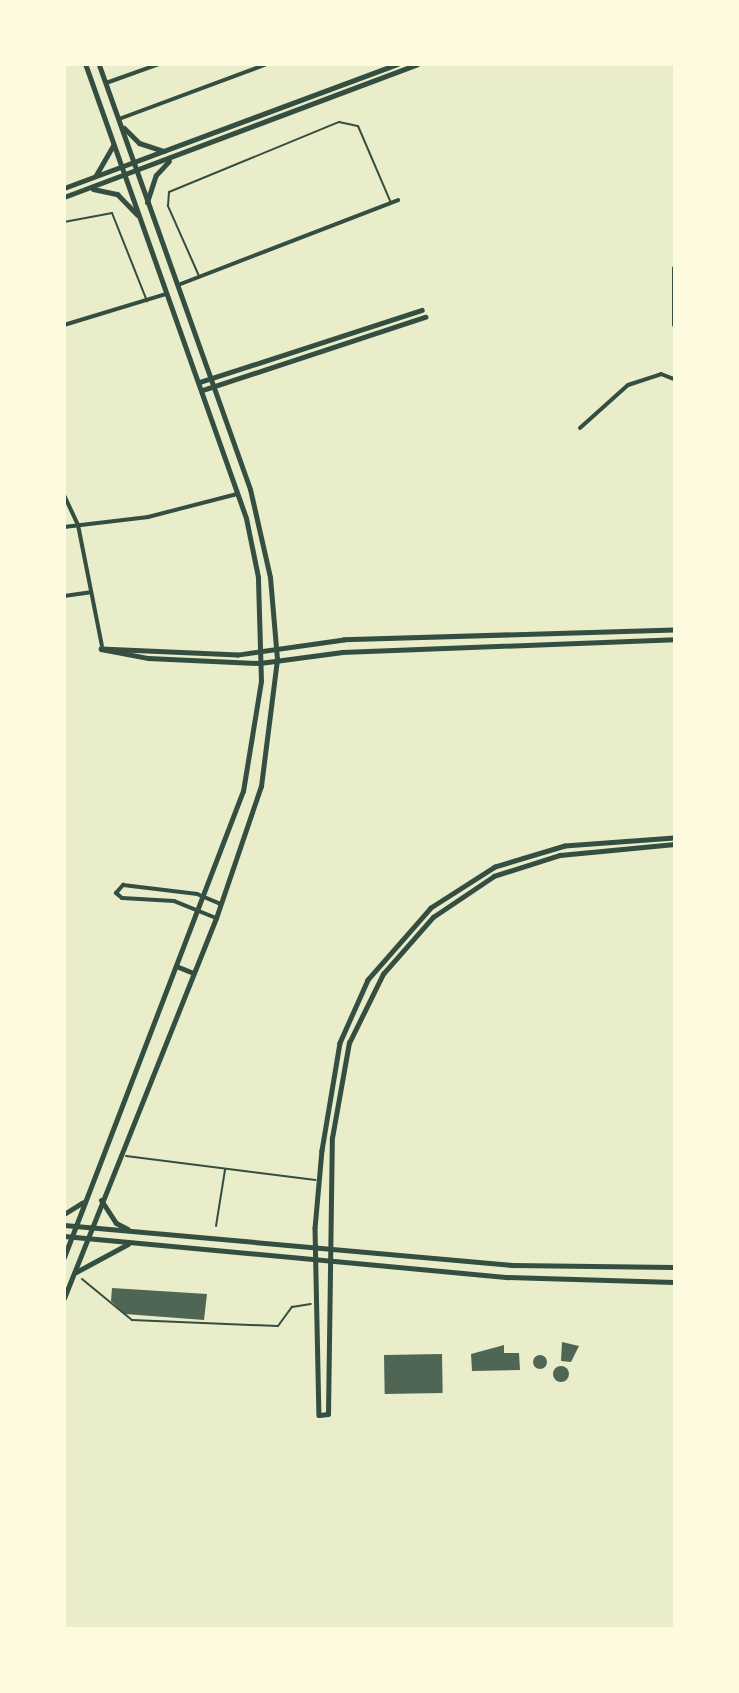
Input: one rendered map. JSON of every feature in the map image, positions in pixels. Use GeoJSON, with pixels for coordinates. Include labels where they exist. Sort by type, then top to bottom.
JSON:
{"type":"FeatureCollection","features":[{"type":"Feature","properties":{"kind":"main road"},"geometry":{"type":"LineString","coordinates":[[64,1257],[68,1237],[137,1079],[176,966],[204,896],[249,770],[260,663],[258,577],[239,497],[201,382],[85,64]]}},
{"type":"Feature","properties":{"kind":"main road"},"geometry":{"type":"LineString","coordinates":[[64,1298],[89,1228],[216,918],[261,786],[278,648],[270,577],[252,495],[212,378],[135,172],[120,121],[99,64]]}},
{"type":"Feature","properties":{"kind":"main road"},"geometry":{"type":"LineString","coordinates":[[64,188],[398,64]]}},
{"type":"Feature","properties":{"kind":"main road"},"geometry":{"type":"LineString","coordinates":[[64,197],[169,161],[417,64]]}},
{"type":"Feature","properties":{"kind":"main road"},"geometry":{"type":"LineString","coordinates":[[120,121],[139,143],[165,151]]}},
{"type":"Feature","properties":{"kind":"main road"},"geometry":{"type":"LineString","coordinates":[[90,179],[108,162],[113,140]]}},
{"type":"Feature","properties":{"kind":"main road"},"geometry":{"type":"LineString","coordinates":[[147,204],[152,182],[169,161]]}},
{"type":"Feature","properties":{"kind":"main road"},"geometry":{"type":"LineString","coordinates":[[89,189],[117,194],[142,222]]}},
{"type":"Feature","properties":{"kind":"main road"},"geometry":{"type":"LineString","coordinates":[[231,474],[243,468]]}},
{"type":"Feature","properties":{"kind":"main road"},"geometry":{"type":"LineString","coordinates":[[239,497],[252,495]]}},
{"type":"Feature","properties":{"kind":"main road"},"geometry":{"type":"LineString","coordinates":[[176,966],[193,974]]}},
{"type":"Feature","properties":{"kind":"main road"},"geometry":{"type":"LineString","coordinates":[[64,1214],[86,1198]]}},
{"type":"Feature","properties":{"kind":"main road"},"geometry":{"type":"LineString","coordinates":[[101,1200],[116,1223],[133,1231]]}},
{"type":"Feature","properties":{"kind":"main road"},"geometry":{"type":"LineString","coordinates":[[64,1225],[511,1265],[675,1267]]}},
{"type":"Feature","properties":{"kind":"main road"},"geometry":{"type":"LineString","coordinates":[[68,1237],[508,1276],[675,1282]]}},
{"type":"Feature","properties":{"kind":"main road"},"geometry":{"type":"LineString","coordinates":[[72,1278],[89,1261],[135,1243]]}},
{"type":"Feature","properties":{"kind":"street"},"geometry":{"type":"LineString","coordinates":[[106,83],[159,64]]}},
{"type":"Feature","properties":{"kind":"street"},"geometry":{"type":"LineString","coordinates":[[120,121],[267,64]]}},
{"type":"Feature","properties":{"kind":"street"},"geometry":{"type":"LineString","coordinates":[[199,277],[168,206],[174,187],[339,122],[358,126],[391,203]]}},
{"type":"Feature","properties":{"kind":"street"},"geometry":{"type":"LineString","coordinates":[[178,285],[398,200]]}},
{"type":"Feature","properties":{"kind":"street"},"geometry":{"type":"LineString","coordinates":[[64,222],[104,210],[112,213],[147,301]]}},
{"type":"Feature","properties":{"kind":"street"},"geometry":{"type":"LineString","coordinates":[[675,268],[675,325]]}},
{"type":"Feature","properties":{"kind":"street"},"geometry":{"type":"LineString","coordinates":[[64,325],[167,293]]}},
{"type":"Feature","properties":{"kind":"street"},"geometry":{"type":"LineString","coordinates":[[201,382],[422,310]]}},
{"type":"Feature","properties":{"kind":"street"},"geometry":{"type":"LineString","coordinates":[[203,390],[425,317]]}},
{"type":"Feature","properties":{"kind":"street"},"geometry":{"type":"LineString","coordinates":[[580,428],[628,385],[662,374],[675,379]]}},
{"type":"Feature","properties":{"kind":"street"},"geometry":{"type":"LineString","coordinates":[[64,495],[78,525],[102,646],[107,653],[137,657],[260,663],[277,658],[675,639]]}},
{"type":"Feature","properties":{"kind":"street"},"geometry":{"type":"LineString","coordinates":[[64,527],[148,517],[239,497]]}},
{"type":"Feature","properties":{"kind":"street"},"geometry":{"type":"LineString","coordinates":[[64,596],[91,592]]}},
{"type":"Feature","properties":{"kind":"street"},"geometry":{"type":"LineString","coordinates":[[102,646],[260,652],[344,640],[675,630]]}},
{"type":"Feature","properties":{"kind":"street"},"geometry":{"type":"LineString","coordinates":[[675,838],[579,844],[506,863],[453,892],[402,935],[368,980],[340,1043],[322,1150],[316,1246],[320,1415],[328,1413],[328,1248],[332,1138],[346,1055],[370,994],[403,946],[446,906],[514,867],[585,851],[675,844]]}},
{"type":"Feature","properties":{"kind":"street"},"geometry":{"type":"LineString","coordinates":[[216,918],[198,910],[116,893],[123,885],[204,896],[221,904]]}},
{"type":"Feature","properties":{"kind":"street"},"geometry":{"type":"LineString","coordinates":[[126,1156],[315,1180]]}},
{"type":"Feature","properties":{"kind":"street"},"geometry":{"type":"LineString","coordinates":[[216,1226],[225,1169]]}},
{"type":"Feature","properties":{"kind":"street"},"geometry":{"type":"LineString","coordinates":[[82,1280],[132,1320],[278,1326],[292,1307],[312,1304]]}},
{"type":"Feature","properties":{"kind":"building"},"geometry":{"type":"Polygon","coordinates":[[[112,1288],[207,1294],[204,1320],[125,1314],[111,1301],[112,1288]]]}},
{"type":"Feature","properties":{"kind":"building"},"geometry":{"type":"Polygon","coordinates":[[[562,1342],[579,1346],[571,1362],[561,1361],[562,1342]]]}},
{"type":"Feature","properties":{"kind":"building"},"geometry":{"type":"Polygon","coordinates":[[[504,1345],[504,1353],[519,1353],[520,1370],[472,1371],[471,1354],[504,1345]]]}},
{"type":"Feature","properties":{"kind":"building"},"geometry":{"type":"Polygon","coordinates":[[[442,1354],[443,1393],[385,1394],[384,1355],[442,1354]]]}},
{"type":"Feature","properties":{"kind":"building"},"geometry":{"type":"Polygon","coordinates":[[[540,1355],[545,1357],[547,1362],[545,1367],[540,1369],[535,1367],[533,1362],[535,1357],[540,1355]]]}},
{"type":"Feature","properties":{"kind":"building"},"geometry":{"type":"Polygon","coordinates":[[[558,1366],[564,1366],[569,1374],[567,1380],[558,1382],[553,1377],[553,1371],[558,1366]]]}}]}
